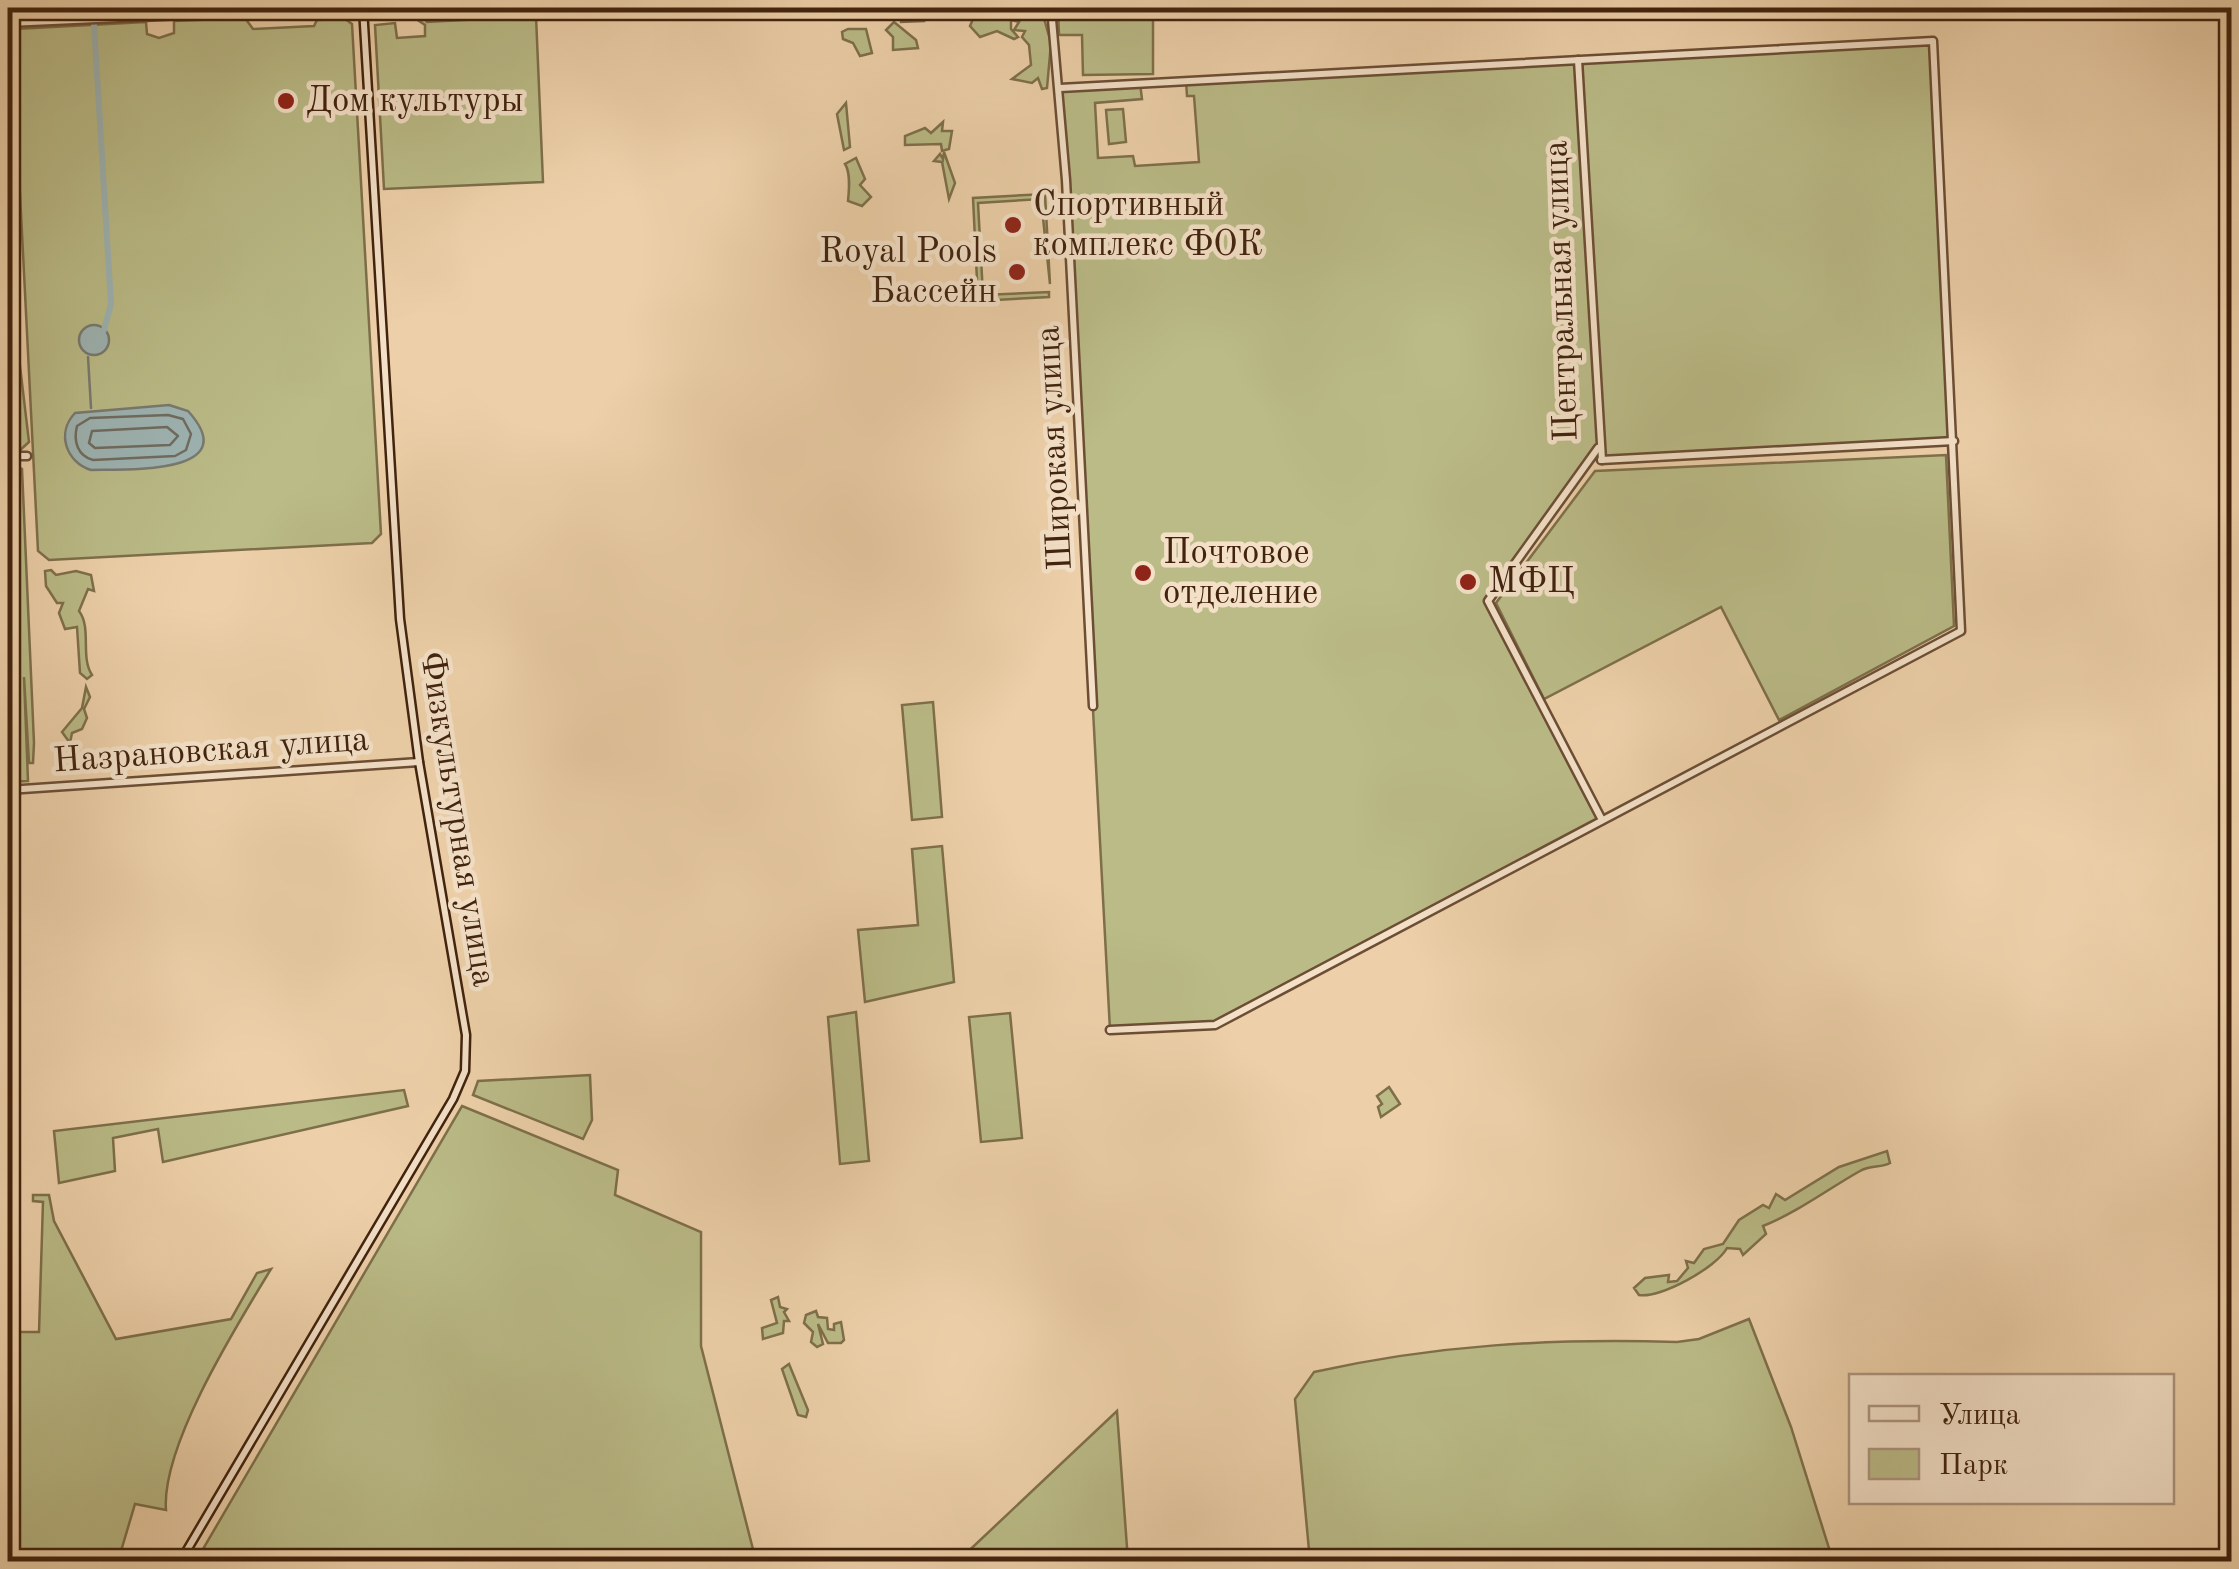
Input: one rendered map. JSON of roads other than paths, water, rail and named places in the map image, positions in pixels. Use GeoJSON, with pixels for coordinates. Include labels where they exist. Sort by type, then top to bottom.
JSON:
{"type":"FeatureCollection","features":[{"type":"Feature","properties":{"kind":"street"},"geometry":{"type":"LineString","coordinates":[[8,24],[338,8]]}},
{"type":"Feature","properties":{"kind":"street","name":"Физкультурная улица"},"geometry":{"type":"LineString","coordinates":[[180,1562],[465,1071],[462,1007],[419,762],[400,619],[364,8]]}},
{"type":"Feature","properties":{"kind":"street","name":"Широкая улица"},"geometry":{"type":"LineString","coordinates":[[1050,8],[1060,88],[1093,706]]}},
{"type":"Feature","properties":{"kind":"street"},"geometry":{"type":"LineString","coordinates":[[1060,88],[1933,41],[1961,630],[1215,1025],[1110,1030]]}},
{"type":"Feature","properties":{"kind":"street","name":"Центральная улица"},"geometry":{"type":"LineString","coordinates":[[1578,60],[1598,448],[1488,601],[1602,820]]}},
{"type":"Feature","properties":{"kind":"street"},"geometry":{"type":"LineString","coordinates":[[1589,460],[1954,441]]}},
{"type":"Feature","properties":{"kind":"street"},"geometry":{"type":"LineString","coordinates":[[1598,448],[1602,460]]}},
{"type":"Feature","properties":{"kind":"street"},"geometry":{"type":"LineString","coordinates":[[8,456],[27,456]]}},
{"type":"Feature","properties":{"kind":"street","name":"Назрановская улица"},"geometry":{"type":"LineString","coordinates":[[8,790],[419,762]]}},
{"type":"Feature","properties":{"kind":"water"},"geometry":{"type":"Polygon","coordinates":[[[94,325],[105,329],[109,340],[105,351],[94,355],[83,351],[79,340],[83,329],[94,325]]]}},
{"type":"Feature","properties":{"kind":"water"},"geometry":{"type":"Polygon","coordinates":[[[169,405],[188,411],[202,432],[202,448],[191,458],[151,468],[91,470],[75,461],[66,446],[66,429],[75,413],[169,405]]]}},
{"type":"Feature","properties":{"kind":"waterway"},"geometry":{"type":"LineString","coordinates":[[94,24],[111,304],[104,330]]}},
{"type":"Feature","properties":{"kind":"waterway"},"geometry":{"type":"LineString","coordinates":[[88,357],[91,408]]}},
{"type":"Feature","properties":{"kind":"place","name":"Дом культуры"},"geometry":{"type":"Point","coordinates":[286,101]}},
{"type":"Feature","properties":{"kind":"place","name":"Спортивный комплекс ФОК"},"geometry":{"type":"Point","coordinates":[1013,225]}},
{"type":"Feature","properties":{"kind":"place","name":"Royal Pools Бассейн"},"geometry":{"type":"Point","coordinates":[1017,272]}},
{"type":"Feature","properties":{"kind":"place","name":"Почтовое отделение"},"geometry":{"type":"Point","coordinates":[1143,573]}},
{"type":"Feature","properties":{"kind":"place","name":"МФЦ"},"geometry":{"type":"Point","coordinates":[1468,582]}}]}
